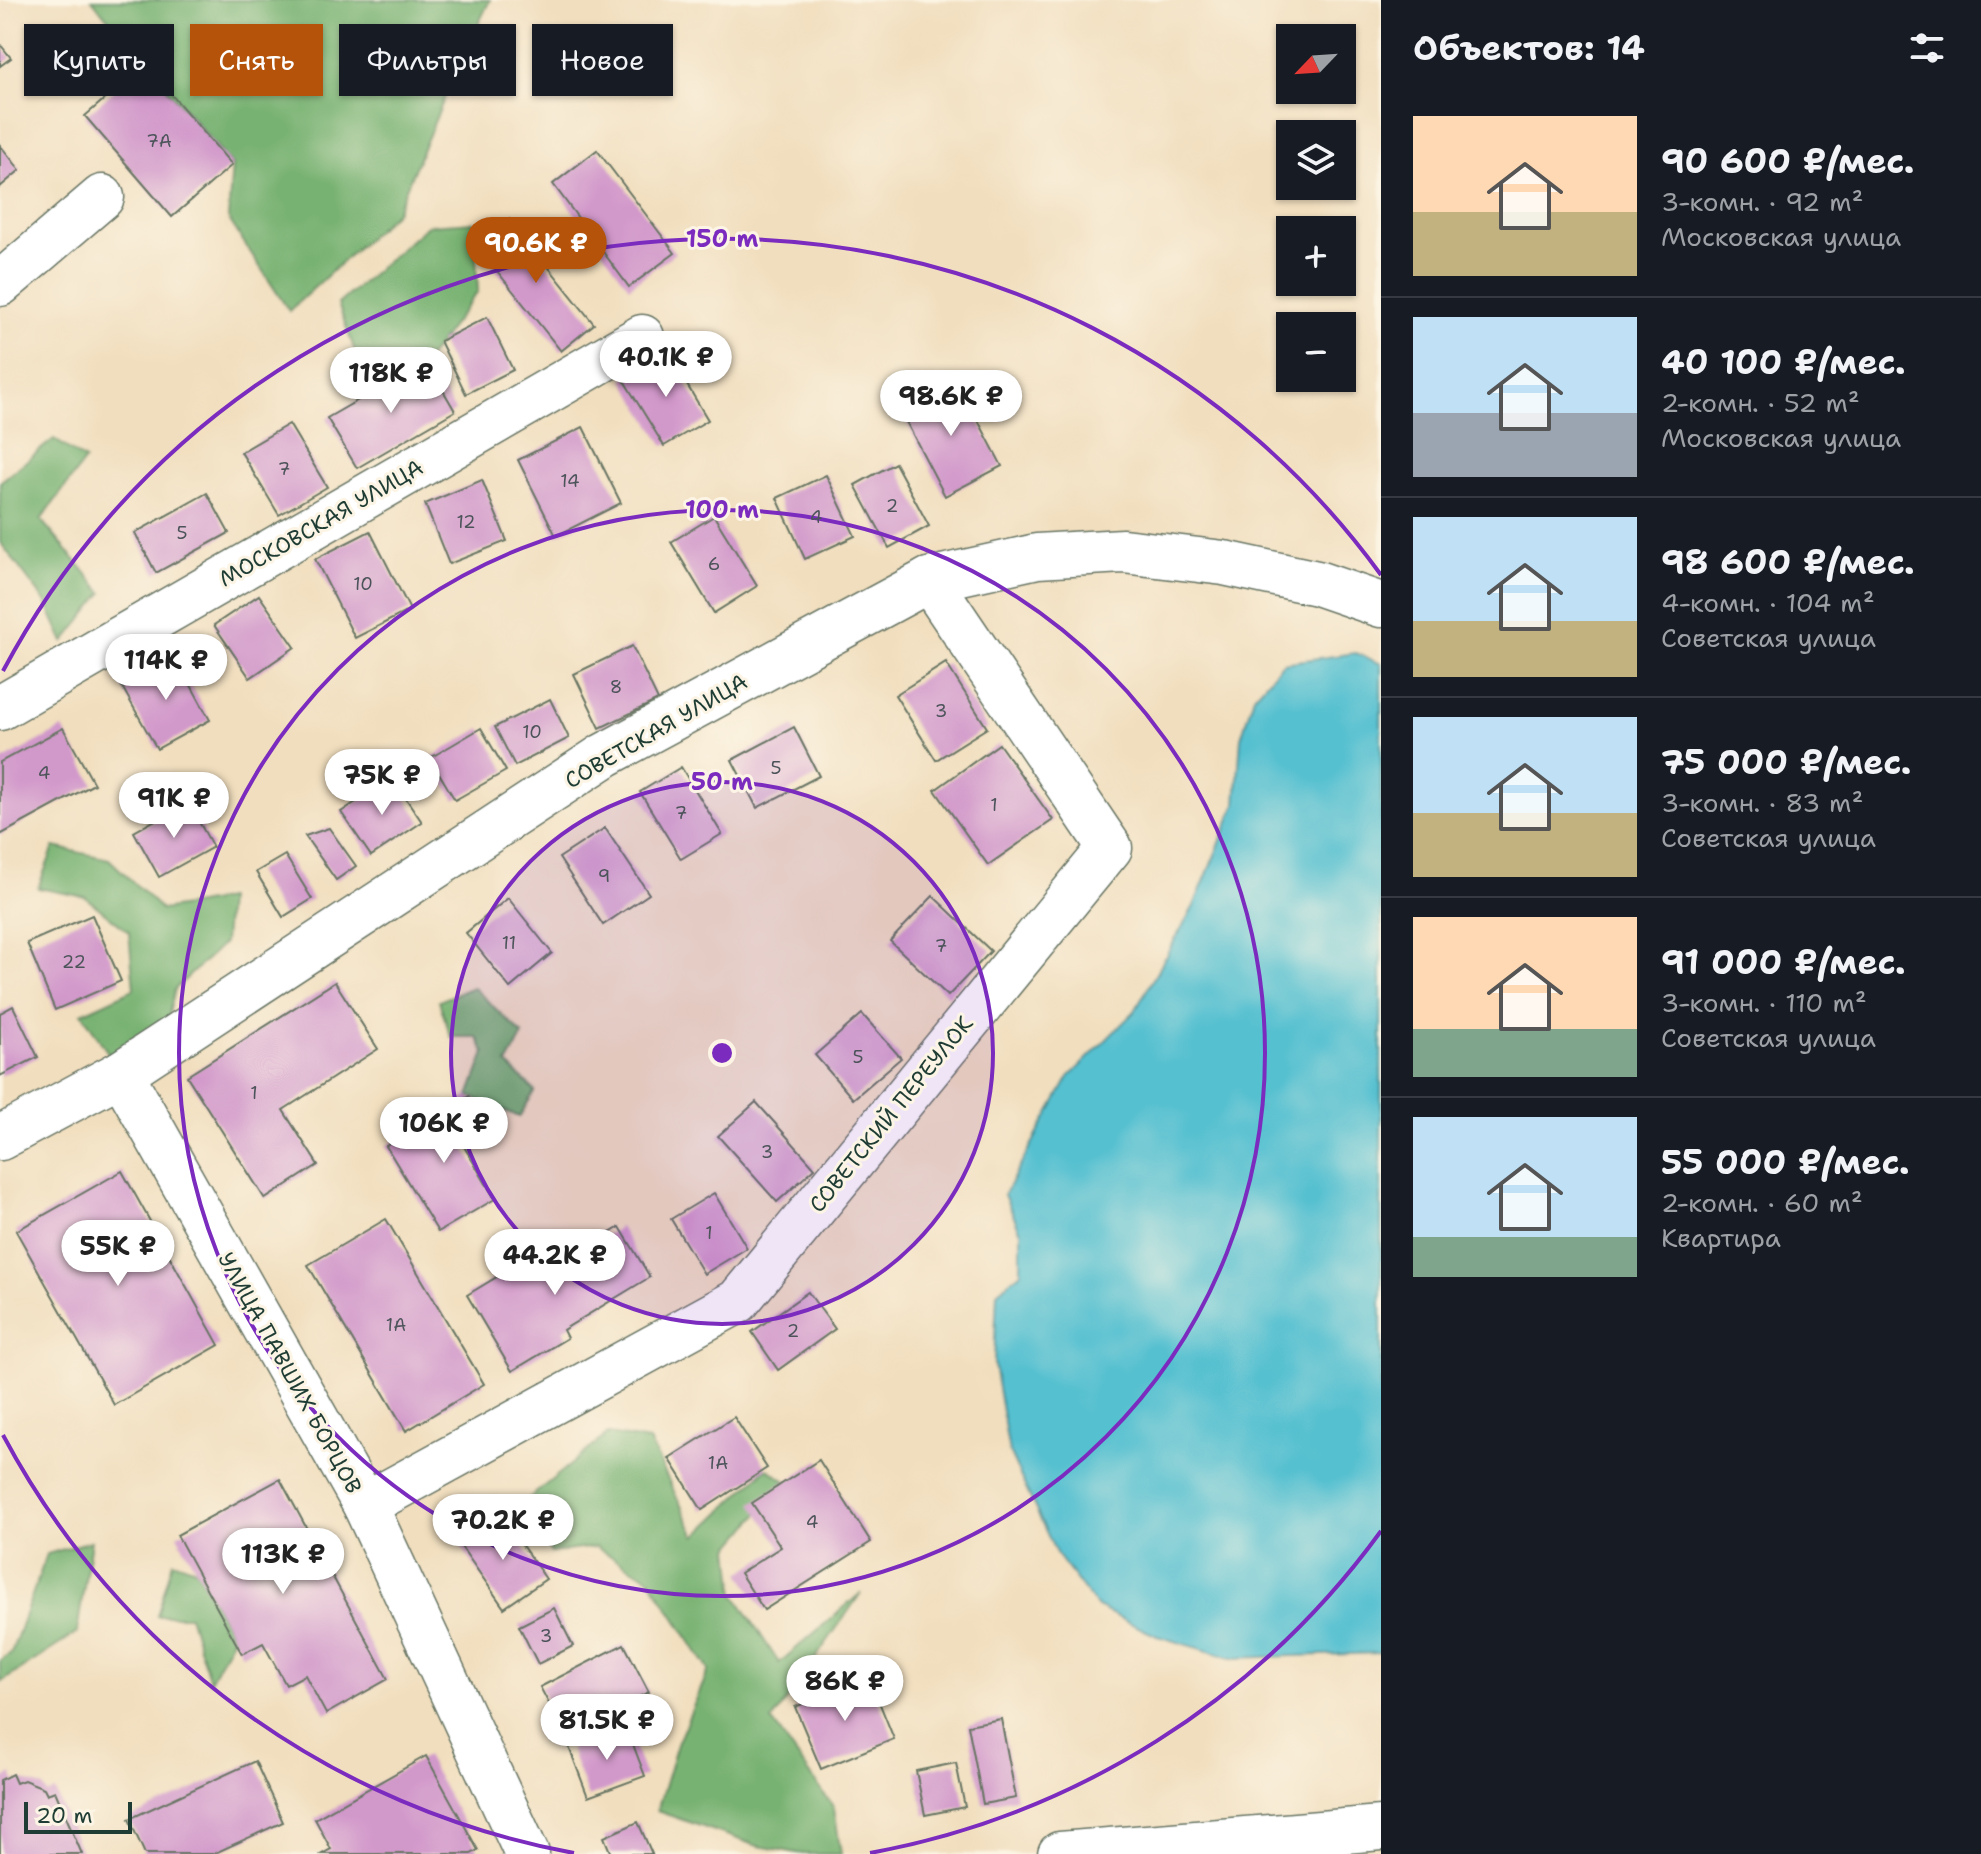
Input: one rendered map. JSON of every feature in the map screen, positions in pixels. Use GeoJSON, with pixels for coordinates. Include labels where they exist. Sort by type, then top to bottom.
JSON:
{"type":"FeatureCollection","features":[{"type":"Feature","properties":{"kind":"street"},"geometry":{"type":"LineString","coordinates":[[0,284],[102,197]]}},
{"type":"Feature","properties":{"kind":"street","name":"МОСКОВСКАЯ УЛИЦА"},"geometry":{"type":"LineString","coordinates":[[0,708],[642,337]]}},
{"type":"Feature","properties":{"kind":"street","name":"СОВЕТСКАЯ УЛИЦА"},"geometry":{"type":"LineString","coordinates":[[0,1138],[121,1073],[605,755],[929,580],[1037,556],[1123,551],[1224,563],[1317,583],[1381,605]]}},
{"type":"Feature","properties":{"kind":"street","name":"СОВЕТСКИЙ ПЕРЕУЛОК"},"geometry":{"type":"LineString","coordinates":[[365,1505],[738,1301],[1110,848],[929,580]]}},
{"type":"Feature","properties":{"kind":"street","name":"УЛИЦА ПАВШИХ БОРЦОВ"},"geometry":{"type":"LineString","coordinates":[[121,1073],[365,1505],[527,1854]]}},
{"type":"Feature","properties":{"kind":"street"},"geometry":{"type":"LineString","coordinates":[[1060,1854],[1381,1828]]}},
{"type":"Feature","properties":{"kind":"green space"},"geometry":{"type":"Polygon","coordinates":[[[92,0],[490,0],[478,24],[339,24],[339,96],[445,96],[396,212],[289,311],[228,218],[232,165],[173,96],[174,24],[112,24],[92,0]]]}},
{"type":"Feature","properties":{"kind":"green space"},"geometry":{"type":"Polygon","coordinates":[[[474,222],[478,291],[426,361],[362,371],[338,304],[428,225],[474,222]]]}},
{"type":"Feature","properties":{"kind":"green space"},"geometry":{"type":"Polygon","coordinates":[[[54,439],[85,460],[41,520],[103,593],[64,642],[46,603],[0,542],[0,482],[54,439]]]}},
{"type":"Feature","properties":{"kind":"green space"},"geometry":{"type":"Polygon","coordinates":[[[54,847],[109,859],[162,910],[227,899],[224,943],[175,989],[166,1026],[121,1073],[82,1013],[134,989],[129,932],[85,897],[38,888],[54,847]]]}},
{"type":"Feature","properties":{"kind":"green space"},"geometry":{"type":"Polygon","coordinates":[[[473,987],[523,1035],[507,1064],[535,1091],[519,1117],[469,1096],[485,1053],[477,1037],[451,1037],[439,1001],[473,987]]]}},
{"type":"Feature","properties":{"kind":"green space"},"geometry":{"type":"Polygon","coordinates":[[[608,1434],[649,1441],[696,1536],[767,1468],[786,1481],[730,1548],[735,1595],[779,1663],[861,1593],[772,1721],[834,1808],[841,1854],[803,1854],[758,1846],[657,1811],[677,1744],[709,1670],[649,1578],[595,1547],[551,1553],[521,1505],[608,1434]]]}},
{"type":"Feature","properties":{"kind":"green space"},"geometry":{"type":"Polygon","coordinates":[[[91,1541],[77,1633],[0,1683],[0,1660],[11,1653],[47,1554],[91,1541]]]}},
{"type":"Feature","properties":{"kind":"green space"},"geometry":{"type":"Polygon","coordinates":[[[173,1561],[196,1569],[233,1637],[210,1681],[189,1616],[157,1616],[173,1561]]]}},
{"type":"Feature","properties":{"kind":"water"},"geometry":{"type":"Polygon","coordinates":[[[1356,653],[1381,664],[1381,1653],[1232,1658],[1157,1636],[1097,1607],[1056,1553],[1009,1452],[994,1365],[997,1292],[1021,1272],[1021,1232],[1004,1195],[1069,1077],[1135,1011],[1194,906],[1236,804],[1241,738],[1254,696],[1283,663],[1356,653]]]}},
{"type":"Feature","properties":{"kind":"building"},"geometry":{"type":"Polygon","coordinates":[[[0,44],[11,58],[0,66],[0,44]]]}},
{"type":"Feature","properties":{"kind":"building"},"geometry":{"type":"Polygon","coordinates":[[[108,96],[173,96],[232,165],[172,217],[85,116],[108,96]]]}},
{"type":"Feature","properties":{"kind":"building"},"geometry":{"type":"Polygon","coordinates":[[[0,145],[20,170],[0,187],[0,145]]]}},
{"type":"Feature","properties":{"kind":"building"},"geometry":{"type":"Polygon","coordinates":[[[597,150],[675,253],[629,287],[553,184],[597,150]]]}},
{"type":"Feature","properties":{"kind":"building"},"geometry":{"type":"Polygon","coordinates":[[[510,219],[594,324],[561,351],[477,246],[510,219]]]}},
{"type":"Feature","properties":{"kind":"building"},"geometry":{"type":"Polygon","coordinates":[[[487,317],[513,370],[466,394],[440,341],[487,317]]]}},
{"type":"Feature","properties":{"kind":"building"},"geometry":{"type":"Polygon","coordinates":[[[668,353],[708,420],[664,446],[623,379],[668,353]]]}},
{"type":"Feature","properties":{"kind":"building"},"geometry":{"type":"Polygon","coordinates":[[[426,361],[455,411],[357,468],[327,418],[426,361]]]}},
{"type":"Feature","properties":{"kind":"building"},"geometry":{"type":"Polygon","coordinates":[[[957,380],[1002,466],[945,496],[900,410],[957,380]]]}},
{"type":"Feature","properties":{"kind":"building"},"geometry":{"type":"Polygon","coordinates":[[[289,424],[327,487],[279,515],[241,452],[289,424]]]}},
{"type":"Feature","properties":{"kind":"building"},"geometry":{"type":"Polygon","coordinates":[[[583,427],[621,503],[556,536],[518,460],[583,427]]]}},
{"type":"Feature","properties":{"kind":"building"},"geometry":{"type":"Polygon","coordinates":[[[895,463],[929,526],[889,548],[855,485],[895,463]]]}},
{"type":"Feature","properties":{"kind":"building"},"geometry":{"type":"Polygon","coordinates":[[[826,475],[855,536],[805,559],[777,498],[826,475]]]}},
{"type":"Feature","properties":{"kind":"building"},"geometry":{"type":"Polygon","coordinates":[[[482,480],[507,541],[449,564],[425,504],[482,480]]]}},
{"type":"Feature","properties":{"kind":"building"},"geometry":{"type":"Polygon","coordinates":[[[207,493],[229,533],[156,573],[135,533],[207,493]]]}},
{"type":"Feature","properties":{"kind":"building"},"geometry":{"type":"Polygon","coordinates":[[[714,516],[757,586],[714,613],[671,542],[714,516]]]}},
{"type":"Feature","properties":{"kind":"building"},"geometry":{"type":"Polygon","coordinates":[[[370,531],[410,610],[355,638],[315,559],[370,531]]]}},
{"type":"Feature","properties":{"kind":"building"},"geometry":{"type":"Polygon","coordinates":[[[259,595],[295,647],[250,678],[214,625],[259,595]]]}},
{"type":"Feature","properties":{"kind":"building"},"geometry":{"type":"Polygon","coordinates":[[[632,646],[658,700],[600,728],[574,674],[632,646]]]}},
{"type":"Feature","properties":{"kind":"building"},"geometry":{"type":"Polygon","coordinates":[[[175,656],[210,720],[157,749],[121,685],[175,656]]]}},
{"type":"Feature","properties":{"kind":"building"},"geometry":{"type":"Polygon","coordinates":[[[946,663],[987,728],[936,760],[895,695],[946,663]]]}},
{"type":"Feature","properties":{"kind":"building"},"geometry":{"type":"Polygon","coordinates":[[[550,699],[569,738],[515,766],[495,727],[550,699]]]}},
{"type":"Feature","properties":{"kind":"building"},"geometry":{"type":"Polygon","coordinates":[[[794,727],[819,776],[757,808],[732,760],[794,727]]]}},
{"type":"Feature","properties":{"kind":"building"},"geometry":{"type":"Polygon","coordinates":[[[63,728],[94,784],[0,835],[0,762],[63,728]]]}},
{"type":"Feature","properties":{"kind":"building"},"geometry":{"type":"Polygon","coordinates":[[[481,728],[506,771],[455,800],[430,758],[481,728]]]}},
{"type":"Feature","properties":{"kind":"building"},"geometry":{"type":"Polygon","coordinates":[[[999,744],[1053,820],[988,865],[935,790],[999,744]]]}},
{"type":"Feature","properties":{"kind":"building"},"geometry":{"type":"Polygon","coordinates":[[[681,767],[722,834],[681,859],[640,792],[681,767]]]}},
{"type":"Feature","properties":{"kind":"building"},"geometry":{"type":"Polygon","coordinates":[[[392,778],[422,822],[371,856],[341,812],[392,778]]]}},
{"type":"Feature","properties":{"kind":"building"},"geometry":{"type":"Polygon","coordinates":[[[188,802],[213,847],[159,877],[134,832],[188,802]]]}},
{"type":"Feature","properties":{"kind":"building"},"geometry":{"type":"Polygon","coordinates":[[[329,828],[356,866],[336,880],[305,836],[329,828]]]}},
{"type":"Feature","properties":{"kind":"building"},"geometry":{"type":"Polygon","coordinates":[[[605,828],[649,894],[603,925],[559,858],[605,828]]]}},
{"type":"Feature","properties":{"kind":"building"},"geometry":{"type":"Polygon","coordinates":[[[285,855],[312,899],[283,917],[256,872],[285,855]]]}},
{"type":"Feature","properties":{"kind":"building"},"geometry":{"type":"Polygon","coordinates":[[[933,896],[991,951],[948,996],[890,941],[933,896]]]}},
{"type":"Feature","properties":{"kind":"building"},"geometry":{"type":"Polygon","coordinates":[[[508,898],[552,953],[510,988],[466,933],[508,898]]]}},
{"type":"Feature","properties":{"kind":"building"},"geometry":{"type":"Polygon","coordinates":[[[92,915],[121,981],[55,1010],[27,943],[92,915]]]}},
{"type":"Feature","properties":{"kind":"building"},"geometry":{"type":"Polygon","coordinates":[[[335,982],[378,1049],[283,1110],[318,1165],[265,1199],[187,1076],[335,982]]]}},
{"type":"Feature","properties":{"kind":"building"},"geometry":{"type":"Polygon","coordinates":[[[13,1006],[38,1057],[0,1076],[0,1013],[13,1006]]]}},
{"type":"Feature","properties":{"kind":"building"},"geometry":{"type":"Polygon","coordinates":[[[862,1014],[901,1058],[853,1099],[815,1055],[862,1014]]]}},
{"type":"Feature","properties":{"kind":"building"},"geometry":{"type":"Polygon","coordinates":[[[469,1096],[488,1128],[462,1143],[495,1199],[438,1232],[386,1146],[469,1096]]]}},
{"type":"Feature","properties":{"kind":"building"},"geometry":{"type":"Polygon","coordinates":[[[756,1102],[815,1168],[777,1202],[718,1136],[756,1102]]]}},
{"type":"Feature","properties":{"kind":"building"},"geometry":{"type":"Polygon","coordinates":[[[122,1171],[219,1345],[114,1405],[16,1231],[122,1171]]]}},
{"type":"Feature","properties":{"kind":"building"},"geometry":{"type":"Polygon","coordinates":[[[714,1193],[747,1248],[704,1274],[671,1219],[714,1193]]]}},
{"type":"Feature","properties":{"kind":"building"},"geometry":{"type":"Polygon","coordinates":[[[386,1219],[484,1384],[406,1431],[308,1265],[386,1219]]]}},
{"type":"Feature","properties":{"kind":"building"},"geometry":{"type":"Polygon","coordinates":[[[620,1227],[650,1277],[563,1330],[567,1338],[512,1371],[467,1295],[528,1258],[539,1276],[620,1227]]]}},
{"type":"Feature","properties":{"kind":"building"},"geometry":{"type":"Polygon","coordinates":[[[808,1292],[835,1329],[778,1370],[752,1332],[808,1292]]]}},
{"type":"Feature","properties":{"kind":"building"},"geometry":{"type":"Polygon","coordinates":[[[734,1417],[767,1468],[702,1510],[669,1458],[734,1417]]]}},
{"type":"Feature","properties":{"kind":"building"},"geometry":{"type":"Polygon","coordinates":[[[819,1460],[871,1542],[764,1610],[740,1573],[781,1547],[752,1503],[819,1460]]]}},
{"type":"Feature","properties":{"kind":"building"},"geometry":{"type":"Polygon","coordinates":[[[280,1479],[388,1679],[326,1714],[305,1675],[286,1685],[263,1643],[242,1654],[177,1535],[280,1479]]]}},
{"type":"Feature","properties":{"kind":"building"},"geometry":{"type":"Polygon","coordinates":[[[501,1516],[546,1579],[504,1608],[460,1545],[501,1516]]]}},
{"type":"Feature","properties":{"kind":"building"},"geometry":{"type":"Polygon","coordinates":[[[554,1608],[573,1646],[538,1664],[519,1626],[554,1608]]]}},
{"type":"Feature","properties":{"kind":"building"},"geometry":{"type":"Polygon","coordinates":[[[624,1644],[649,1692],[565,1734],[540,1687],[624,1644]]]}},
{"type":"Feature","properties":{"kind":"building"},"geometry":{"type":"Polygon","coordinates":[[[869,1677],[894,1739],[821,1769],[795,1707],[869,1677]]]}},
{"type":"Feature","properties":{"kind":"building"},"geometry":{"type":"Polygon","coordinates":[[[1001,1719],[1016,1798],[983,1804],[968,1725],[1001,1719]]]}},
{"type":"Feature","properties":{"kind":"building"},"geometry":{"type":"Polygon","coordinates":[[[626,1726],[645,1776],[588,1797],[569,1747],[626,1726]]]}},
{"type":"Feature","properties":{"kind":"building"},"geometry":{"type":"Polygon","coordinates":[[[426,1756],[478,1850],[471,1854],[322,1854],[331,1849],[315,1819],[426,1756]]]}},
{"type":"Feature","properties":{"kind":"building"},"geometry":{"type":"Polygon","coordinates":[[[255,1761],[283,1822],[213,1854],[145,1854],[129,1819],[255,1761]]]}},
{"type":"Feature","properties":{"kind":"building"},"geometry":{"type":"Polygon","coordinates":[[[956,1763],[965,1807],[925,1815],[916,1771],[956,1763]]]}},
{"type":"Feature","properties":{"kind":"building"},"geometry":{"type":"Polygon","coordinates":[[[12,1774],[16,1783],[24,1780],[44,1788],[47,1794],[55,1791],[82,1854],[0,1854],[0,1780],[12,1774]]]}},
{"type":"Feature","properties":{"kind":"building"},"geometry":{"type":"Polygon","coordinates":[[[638,1822],[652,1854],[611,1854],[604,1837],[638,1822]]]}}]}
